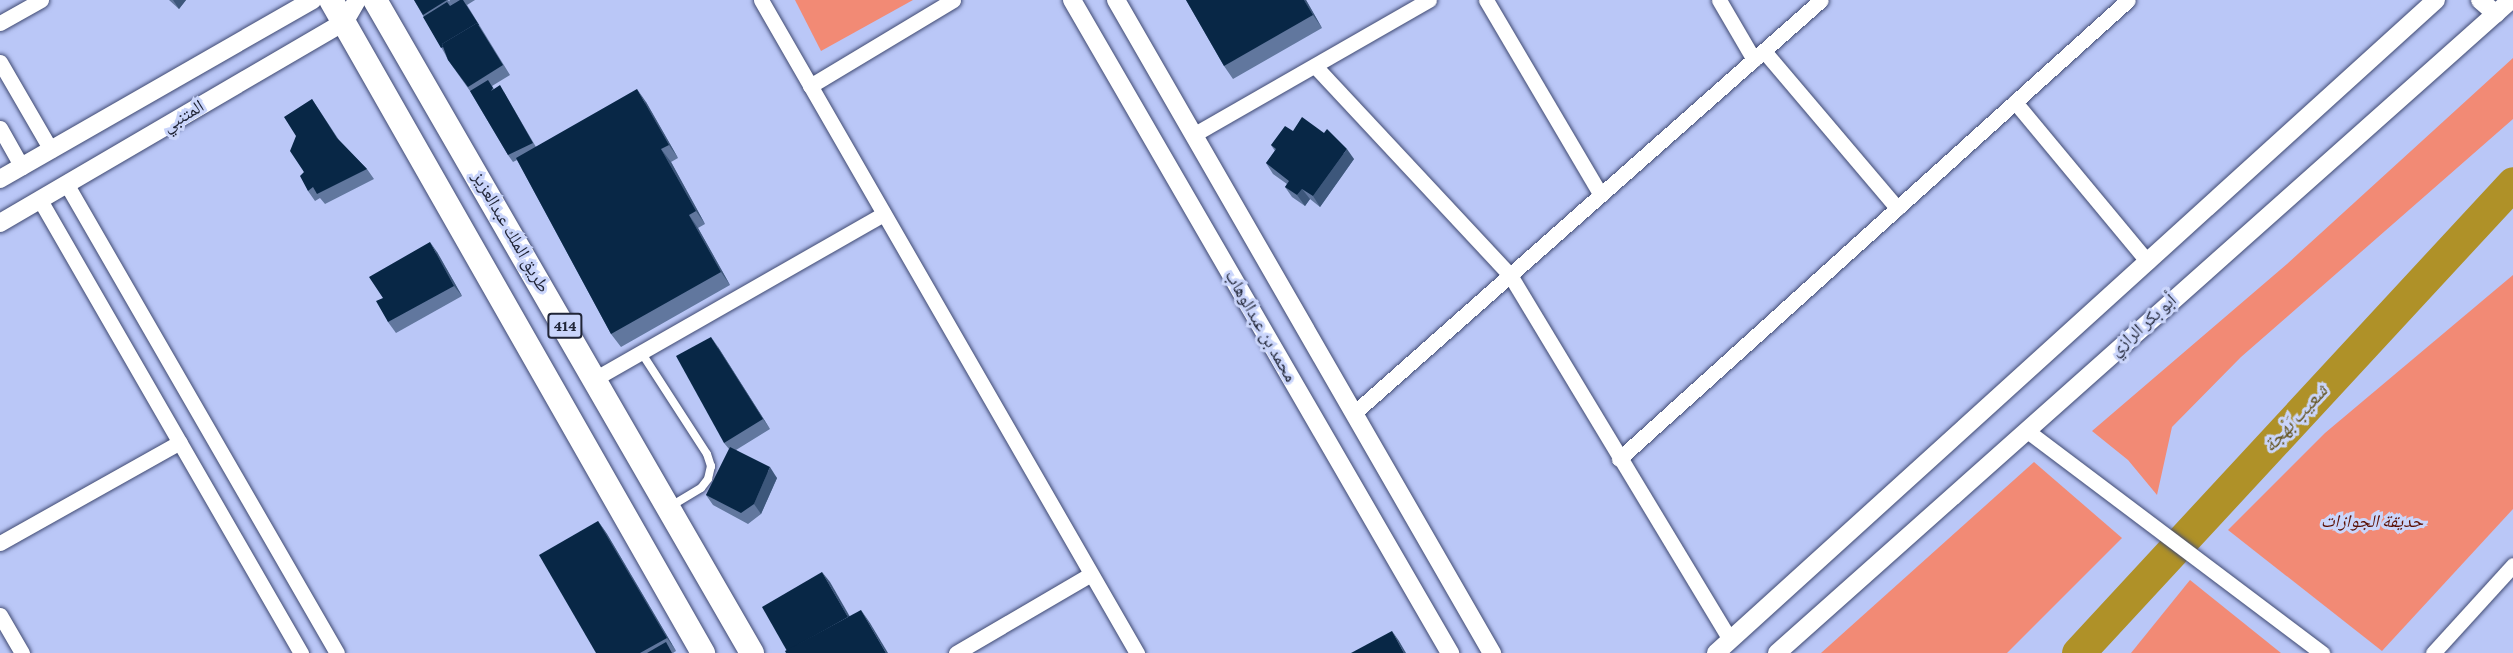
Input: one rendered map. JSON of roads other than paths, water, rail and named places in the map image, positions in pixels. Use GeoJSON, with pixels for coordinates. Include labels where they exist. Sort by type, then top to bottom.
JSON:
{"type":"FeatureCollection","features":[{"type":"Feature","properties":{"kind":"highway","name":"414"},"geometry":{"type":"LineString","coordinates":[[331,0],[703,653]]}},
{"type":"Feature","properties":{"kind":"highway","name":"طريق الملك عبدالعزيز"},"geometry":{"type":"LineString","coordinates":[[375,0],[596,378],[753,653]]}},
{"type":"Feature","properties":{"kind":"street"},"geometry":{"type":"LineString","coordinates":[[0,23],[41,0]]}},
{"type":"Feature","properties":{"kind":"street","name":"المتنبي"},"geometry":{"type":"LineString","coordinates":[[0,179],[312,0]]}},
{"type":"Feature","properties":{"kind":"street","name":"المتنبي"},"geometry":{"type":"LineString","coordinates":[[0,224],[345,21],[357,0]]}},
{"type":"Feature","properties":{"kind":"street"},"geometry":{"type":"LineString","coordinates":[[761,0],[1137,653]]}},
{"type":"Feature","properties":{"kind":"street"},"geometry":{"type":"LineString","coordinates":[[810,86],[953,0]]}},
{"type":"Feature","properties":{"kind":"street","name":"محمد بن عبدالوهاب"},"geometry":{"type":"LineString","coordinates":[[1072,0],[1450,653]]}},
{"type":"Feature","properties":{"kind":"street","name":"محمد بن عبدالوهاب"},"geometry":{"type":"LineString","coordinates":[[1116,0],[1492,653]]}},
{"type":"Feature","properties":{"kind":"street"},"geometry":{"type":"LineString","coordinates":[[1193,135],[1430,0]]}},
{"type":"Feature","properties":{"kind":"street"},"geometry":{"type":"LineString","coordinates":[[1486,0],[1601,195]]}},
{"type":"Feature","properties":{"kind":"street"},"geometry":{"type":"LineString","coordinates":[[1719,0],[1759,56],[1897,208]]}},
{"type":"Feature","properties":{"kind":"street"},"geometry":{"type":"LineString","coordinates":[[1354,413],[1821,0]]}},
{"type":"Feature","properties":{"kind":"street"},"geometry":{"type":"LineString","coordinates":[[1619,459],[2128,0]]}},
{"type":"Feature","properties":{"kind":"street"},"geometry":{"type":"LineString","coordinates":[[1716,653],[2436,0]]}},
{"type":"Feature","properties":{"kind":"street"},"geometry":{"type":"LineString","coordinates":[[2480,0],[2494,7]]}},
{"type":"Feature","properties":{"kind":"street","name":"أبو بكر الرازي"},"geometry":{"type":"LineString","coordinates":[[1777,653],[2494,7],[2511,0]]}},
{"type":"Feature","properties":{"kind":"street"},"geometry":{"type":"LineString","coordinates":[[0,62],[51,150]]}},
{"type":"Feature","properties":{"kind":"street"},"geometry":{"type":"LineString","coordinates":[[1315,66],[1510,275],[1730,640]]}},
{"type":"Feature","properties":{"kind":"street"},"geometry":{"type":"LineString","coordinates":[[2015,102],[2148,261]]}},
{"type":"Feature","properties":{"kind":"street"},"geometry":{"type":"LineString","coordinates":[[0,128],[22,167]]}},
{"type":"Feature","properties":{"kind":"street"},"geometry":{"type":"LineString","coordinates":[[67,185],[337,653]]}},
{"type":"Feature","properties":{"kind":"street"},"geometry":{"type":"LineString","coordinates":[[40,200],[302,653]]}},
{"type":"Feature","properties":{"kind":"street"},"geometry":{"type":"LineString","coordinates":[[596,378],[884,214]]}},
{"type":"Feature","properties":{"kind":"street"},"geometry":{"type":"LineString","coordinates":[[2026,430],[2322,653]]}},
{"type":"Feature","properties":{"kind":"street"},"geometry":{"type":"LineString","coordinates":[[0,543],[180,442]]}},
{"type":"Feature","properties":{"kind":"street"},"geometry":{"type":"LineString","coordinates":[[2433,653],[2513,566]]}},
{"type":"Feature","properties":{"kind":"street"},"geometry":{"type":"LineString","coordinates":[[956,653],[1091,574]]}},
{"type":"Feature","properties":{"kind":"street"},"geometry":{"type":"LineString","coordinates":[[0,615],[22,653]]}},
{"type":"Feature","properties":{"kind":"lane"},"geometry":{"type":"LineString","coordinates":[[641,352],[707,454],[711,466],[701,488],[669,507]]}},
{"type":"Feature","properties":{"kind":"waterway","name":"شعيب بَهْجة"},"geometry":{"type":"LineString","coordinates":[[2078,653],[2513,183]]}},
{"type":"Feature","properties":{"kind":"park label","name":"حديقة الجوازات"},"geometry":{"type":"Point","coordinates":[2372,521]}}]}
